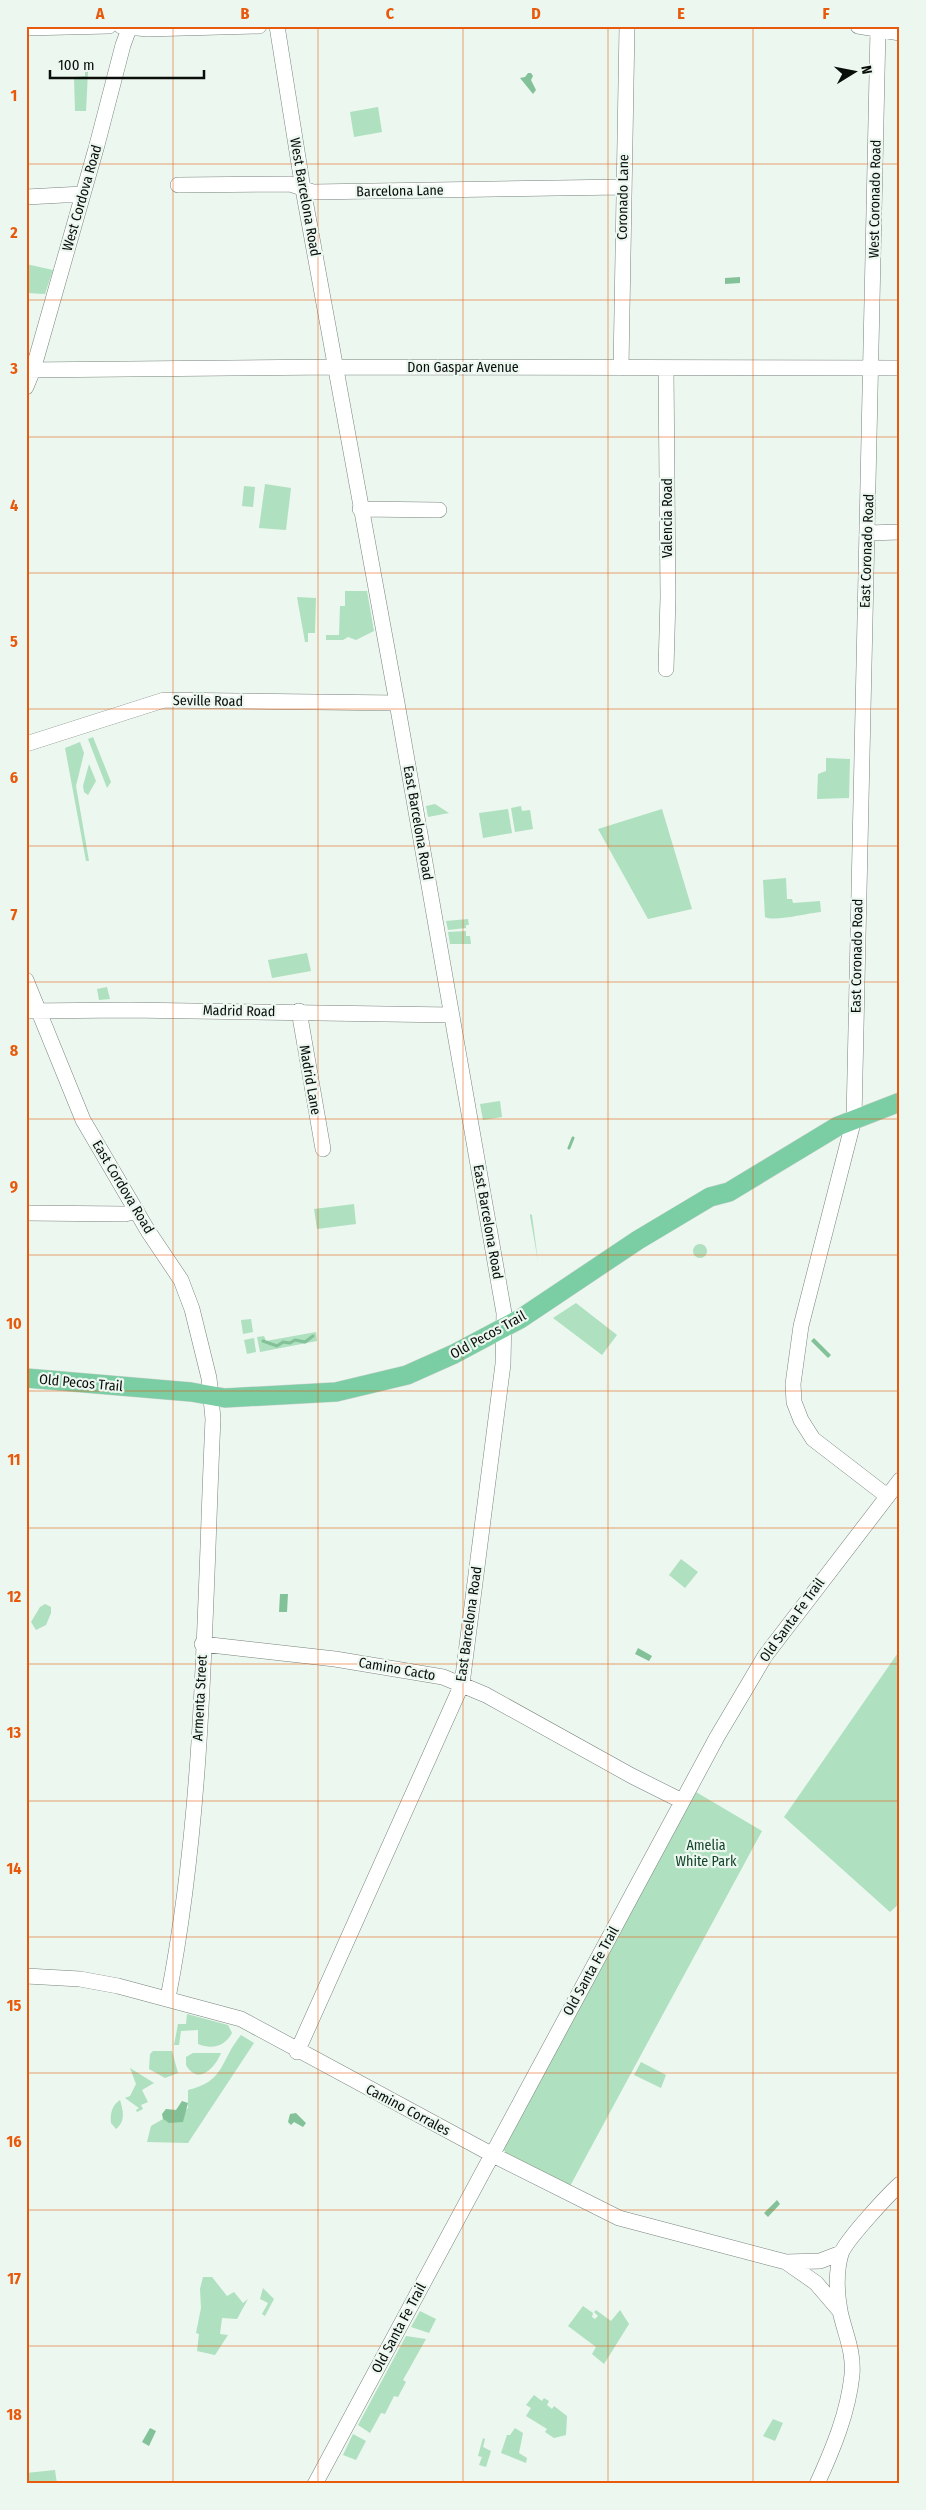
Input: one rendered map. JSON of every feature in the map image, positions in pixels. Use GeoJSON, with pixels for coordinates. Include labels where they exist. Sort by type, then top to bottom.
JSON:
{"type":"FeatureCollection","features":[{"type":"Feature","properties":{"kind":"main road","name":"Old Pecos Trail"},"geometry":{"type":"LineString","coordinates":[[26,1378],[225,1398],[319,1394],[390,1379],[422,1370],[503,1326],[520,1319],[608,1259],[710,1197],[728,1192],[838,1126],[900,1102]]}},
{"type":"Feature","properties":{"kind":"street"},"geometry":{"type":"LineString","coordinates":[[26,28],[109,26]]}},
{"type":"Feature","properties":{"kind":"street"},"geometry":{"type":"LineString","coordinates":[[121,26],[147,28],[259,26]]}},
{"type":"Feature","properties":{"kind":"street","name":"West Cordova Road"},"geometry":{"type":"LineString","coordinates":[[30,370],[83,194],[122,45],[130,26]]}},
{"type":"Feature","properties":{"kind":"street","name":"West Barcelona Road"},"geometry":{"type":"LineString","coordinates":[[277,26],[303,189],[336,367]]}},
{"type":"Feature","properties":{"kind":"street","name":"Coronado Lane"},"geometry":{"type":"LineString","coordinates":[[621,368],[627,26]]}},
{"type":"Feature","properties":{"kind":"street"},"geometry":{"type":"LineString","coordinates":[[858,26],[900,33]]}},
{"type":"Feature","properties":{"kind":"street","name":"West Coronado Road"},"geometry":{"type":"LineString","coordinates":[[872,368],[878,29]]}},
{"type":"Feature","properties":{"kind":"street","name":"Barcelona Lane"},"geometry":{"type":"LineString","coordinates":[[178,185],[290,184],[298,185],[303,189],[313,192],[623,188]]}},
{"type":"Feature","properties":{"kind":"street"},"geometry":{"type":"LineString","coordinates":[[26,197],[83,194]]}},
{"type":"Feature","properties":{"kind":"street","name":"Don Gaspar Avenue"},"geometry":{"type":"LineString","coordinates":[[30,370],[336,367],[900,368]]}},
{"type":"Feature","properties":{"kind":"street","name":"East Barcelona Road"},"geometry":{"type":"LineString","coordinates":[[298,2052],[462,1684],[503,1364],[504,1313],[336,367]]}},
{"type":"Feature","properties":{"kind":"street","name":"Valencia Road"},"geometry":{"type":"LineString","coordinates":[[666,368],[668,597],[666,669]]}},
{"type":"Feature","properties":{"kind":"street","name":"East Coronado Road"},"geometry":{"type":"LineString","coordinates":[[872,368],[854,1119],[801,1326],[795,1363],[794,1402],[801,1420],[813,1439],[887,1496]]}},
{"type":"Feature","properties":{"kind":"street"},"geometry":{"type":"LineString","coordinates":[[26,387],[30,370]]}},
{"type":"Feature","properties":{"kind":"street"},"geometry":{"type":"LineString","coordinates":[[360,508],[440,510]]}},
{"type":"Feature","properties":{"kind":"street"},"geometry":{"type":"LineString","coordinates":[[867,532],[900,532]]}},
{"type":"Feature","properties":{"kind":"street","name":"Seville Road"},"geometry":{"type":"LineString","coordinates":[[26,744],[164,700],[397,703]]}},
{"type":"Feature","properties":{"kind":"street","name":"East Cordova Road"},"geometry":{"type":"LineString","coordinates":[[26,980],[32,1011],[75,1104],[94,1140],[184,1288],[209,1378],[211,1396]]}},
{"type":"Feature","properties":{"kind":"street","name":"Madrid Road"},"geometry":{"type":"LineString","coordinates":[[32,1011],[298,1011],[452,1014]]}},
{"type":"Feature","properties":{"kind":"street","name":"Madrid Lane"},"geometry":{"type":"LineString","coordinates":[[298,1011],[323,1149]]}},
{"type":"Feature","properties":{"kind":"street"},"geometry":{"type":"LineString","coordinates":[[26,1214],[125,1214],[137,1211]]}},
{"type":"Feature","properties":{"kind":"street","name":"Armenta Street"},"geometry":{"type":"LineString","coordinates":[[168,1998],[182,1919],[187,1873],[202,1644],[213,1419],[211,1396]]}},
{"type":"Feature","properties":{"kind":"street","name":"Old Santa Fe Trail"},"geometry":{"type":"LineString","coordinates":[[315,2484],[493,2156],[682,1801],[765,1656],[900,1480]]}},
{"type":"Feature","properties":{"kind":"street","name":"Camino Cacto"},"geometry":{"type":"LineString","coordinates":[[202,1644],[335,1658],[443,1677],[462,1684],[682,1801]]}},
{"type":"Feature","properties":{"kind":"street","name":"Camino Corrales"},"geometry":{"type":"LineString","coordinates":[[26,1976],[80,1979],[168,1998],[241,2019],[298,2052],[493,2156],[618,2218],[786,2262],[820,2261],[841,2253]]}},
{"type":"Feature","properties":{"kind":"street"},"geometry":{"type":"LineString","coordinates":[[818,2484],[845,2414],[852,2374],[851,2347],[840,2311],[838,2283],[841,2253],[882,2202],[900,2184]]}},
{"type":"Feature","properties":{"kind":"street","name":"Camino Corrales"},"geometry":{"type":"LineString","coordinates":[[786,2262],[816,2283],[840,2311]]}},
{"type":"Feature","properties":{"kind":"green space"},"geometry":{"type":"Polygon","coordinates":[[[85,72],[88,72],[86,111],[75,111],[74,77],[85,76],[85,72]]]}},
{"type":"Feature","properties":{"kind":"green space"},"geometry":{"type":"Polygon","coordinates":[[[378,107],[382,132],[354,137],[350,112],[378,107]]]}},
{"type":"Feature","properties":{"kind":"green space"},"geometry":{"type":"Polygon","coordinates":[[[26,264],[53,270],[45,294],[26,293],[26,264]]]}},
{"type":"Feature","properties":{"kind":"green space"},"geometry":{"type":"Polygon","coordinates":[[[265,484],[291,488],[286,530],[259,528],[265,484]]]}},
{"type":"Feature","properties":{"kind":"green space"},"geometry":{"type":"Polygon","coordinates":[[[244,486],[255,487],[253,507],[242,506],[244,486]]]}},
{"type":"Feature","properties":{"kind":"green space"},"geometry":{"type":"Polygon","coordinates":[[[345,591],[367,591],[374,631],[356,640],[348,637],[343,640],[326,640],[326,635],[339,635],[340,606],[345,606],[345,591]]]}},
{"type":"Feature","properties":{"kind":"green space"},"geometry":{"type":"Polygon","coordinates":[[[297,597],[316,598],[315,633],[308,633],[308,642],[305,642],[297,597]]]}},
{"type":"Feature","properties":{"kind":"green space"},"geometry":{"type":"Polygon","coordinates":[[[93,737],[111,782],[107,788],[88,739],[93,737]]]}},
{"type":"Feature","properties":{"kind":"green space"},"geometry":{"type":"Polygon","coordinates":[[[80,742],[84,753],[76,786],[89,861],[86,861],[65,748],[80,742]]]}},
{"type":"Feature","properties":{"kind":"green space"},"geometry":{"type":"Polygon","coordinates":[[[826,758],[850,759],[849,798],[817,799],[818,774],[826,771],[826,758]]]}},
{"type":"Feature","properties":{"kind":"green space"},"geometry":{"type":"Polygon","coordinates":[[[89,764],[96,781],[88,795],[84,792],[83,786],[89,764]]]}},
{"type":"Feature","properties":{"kind":"green space"},"geometry":{"type":"Polygon","coordinates":[[[435,804],[449,813],[428,817],[426,806],[435,804]]]}},
{"type":"Feature","properties":{"kind":"green space"},"geometry":{"type":"Polygon","coordinates":[[[521,806],[522,811],[530,810],[533,829],[515,832],[511,808],[521,806]]]}},
{"type":"Feature","properties":{"kind":"green space"},"geometry":{"type":"Polygon","coordinates":[[[508,809],[512,833],[483,838],[479,813],[508,809]]]}},
{"type":"Feature","properties":{"kind":"green space"},"geometry":{"type":"Polygon","coordinates":[[[662,809],[692,909],[648,919],[598,829],[662,809]]]}},
{"type":"Feature","properties":{"kind":"green space"},"geometry":{"type":"Polygon","coordinates":[[[786,878],[787,899],[792,899],[793,903],[820,901],[821,912],[783,918],[765,917],[763,880],[786,878]]]}},
{"type":"Feature","properties":{"kind":"green space"},"geometry":{"type":"Polygon","coordinates":[[[468,919],[469,925],[466,925],[466,928],[448,930],[446,921],[468,919]]]}},
{"type":"Feature","properties":{"kind":"green space"},"geometry":{"type":"Polygon","coordinates":[[[466,931],[466,936],[470,936],[471,944],[450,944],[448,932],[466,931]]]}},
{"type":"Feature","properties":{"kind":"green space"},"geometry":{"type":"Polygon","coordinates":[[[307,953],[311,971],[272,978],[268,960],[307,953]]]}},
{"type":"Feature","properties":{"kind":"green space"},"geometry":{"type":"Polygon","coordinates":[[[107,987],[110,999],[99,1000],[97,989],[107,987]]]}},
{"type":"Feature","properties":{"kind":"green space"},"geometry":{"type":"Polygon","coordinates":[[[500,1101],[502,1117],[483,1120],[480,1104],[500,1101]]]}},
{"type":"Feature","properties":{"kind":"green space"},"geometry":{"type":"Polygon","coordinates":[[[354,1204],[356,1224],[317,1229],[314,1209],[354,1204]]]}},
{"type":"Feature","properties":{"kind":"green space"},"geometry":{"type":"Polygon","coordinates":[[[530,1214],[532,1215],[538,1261],[530,1216],[530,1214]]]}},
{"type":"Feature","properties":{"kind":"green space"},"geometry":{"type":"Polygon","coordinates":[[[700,1244],[705,1246],[707,1251],[705,1256],[700,1258],[695,1256],[693,1251],[695,1246],[700,1244]]]}},
{"type":"Feature","properties":{"kind":"green space"},"geometry":{"type":"Polygon","coordinates":[[[576,1303],[617,1335],[602,1355],[553,1318],[576,1303]]]}},
{"type":"Feature","properties":{"kind":"green space"},"geometry":{"type":"Polygon","coordinates":[[[251,1319],[253,1332],[243,1334],[241,1320],[251,1319]]]}},
{"type":"Feature","properties":{"kind":"green space"},"geometry":{"type":"Polygon","coordinates":[[[316,1332],[317,1341],[260,1352],[257,1337],[264,1336],[266,1341],[316,1332]]]}},
{"type":"Feature","properties":{"kind":"green space"},"geometry":{"type":"Polygon","coordinates":[[[254,1338],[256,1352],[247,1354],[244,1340],[254,1338]]]}},
{"type":"Feature","properties":{"kind":"green space"},"geometry":{"type":"Polygon","coordinates":[[[681,1559],[698,1572],[685,1588],[669,1575],[681,1559]]]}},
{"type":"Feature","properties":{"kind":"green space"},"geometry":{"type":"Polygon","coordinates":[[[45,1604],[51,1607],[51,1613],[46,1625],[36,1630],[31,1622],[40,1607],[45,1604]]]}},
{"type":"Feature","properties":{"kind":"green space"},"geometry":{"type":"Polygon","coordinates":[[[900,1650],[900,1903],[890,1912],[784,1817],[900,1650]]]}},
{"type":"Feature","properties":{"kind":"green space","name":"Amelia White Park"},"geometry":{"type":"Polygon","coordinates":[[[696,1792],[762,1831],[569,2188],[508,2157],[503,2148],[696,1792]]]}},
{"type":"Feature","properties":{"kind":"green space"},"geometry":{"type":"Polygon","coordinates":[[[187,2014],[228,2025],[232,2033],[222,2044],[209,2047],[198,2044],[198,2030],[181,2031],[179,2045],[174,2045],[178,2024],[186,2024],[187,2014]]]}},
{"type":"Feature","properties":{"kind":"green space"},"geometry":{"type":"Polygon","coordinates":[[[241,2035],[254,2043],[188,2143],[147,2142],[151,2126],[163,2119],[170,2123],[188,2108],[188,2090],[200,2086],[216,2075],[241,2035]]]}},
{"type":"Feature","properties":{"kind":"green space"},"geometry":{"type":"Polygon","coordinates":[[[153,2051],[172,2051],[178,2073],[165,2078],[149,2069],[150,2054],[153,2051]]]}},
{"type":"Feature","properties":{"kind":"green space"},"geometry":{"type":"Polygon","coordinates":[[[193,2053],[221,2053],[210,2069],[201,2074],[196,2074],[186,2065],[186,2057],[193,2053]]]}},
{"type":"Feature","properties":{"kind":"green space"},"geometry":{"type":"Polygon","coordinates":[[[641,2062],[666,2075],[661,2088],[634,2075],[641,2062]]]}},
{"type":"Feature","properties":{"kind":"green space"},"geometry":{"type":"Polygon","coordinates":[[[130,2068],[154,2083],[142,2090],[148,2102],[141,2105],[143,2109],[137,2112],[136,2110],[139,2108],[125,2098],[130,2096],[136,2084],[130,2068]]]}},
{"type":"Feature","properties":{"kind":"green space"},"geometry":{"type":"Polygon","coordinates":[[[120,2100],[123,2111],[122,2119],[116,2129],[111,2123],[111,2113],[115,2104],[120,2100]]]}},
{"type":"Feature","properties":{"kind":"green space"},"geometry":{"type":"Polygon","coordinates":[[[203,2277],[212,2277],[227,2296],[234,2292],[243,2303],[248,2299],[237,2319],[222,2318],[220,2334],[228,2335],[215,2355],[197,2351],[199,2334],[196,2333],[201,2308],[200,2289],[203,2277]]]}},
{"type":"Feature","properties":{"kind":"green space"},"geometry":{"type":"Polygon","coordinates":[[[263,2288],[274,2299],[265,2316],[262,2314],[268,2303],[260,2299],[263,2288]]]}},
{"type":"Feature","properties":{"kind":"green space"},"geometry":{"type":"Polygon","coordinates":[[[583,2306],[593,2313],[592,2317],[595,2319],[598,2316],[594,2312],[596,2310],[611,2321],[620,2310],[629,2324],[604,2364],[592,2354],[596,2347],[568,2326],[583,2306]]]}},
{"type":"Feature","properties":{"kind":"green space"},"geometry":{"type":"Polygon","coordinates":[[[420,2311],[436,2319],[429,2333],[411,2327],[420,2311]]]}},
{"type":"Feature","properties":{"kind":"green space"},"geometry":{"type":"Polygon","coordinates":[[[406,2336],[426,2339],[403,2380],[406,2382],[398,2397],[394,2396],[385,2414],[381,2413],[370,2433],[358,2425],[406,2336]]]}},
{"type":"Feature","properties":{"kind":"green space"},"geometry":{"type":"Polygon","coordinates":[[[534,2395],[542,2401],[544,2398],[549,2401],[547,2405],[552,2409],[554,2406],[567,2416],[566,2435],[554,2438],[545,2432],[547,2429],[526,2416],[531,2408],[526,2405],[534,2395]]]}},
{"type":"Feature","properties":{"kind":"green space"},"geometry":{"type":"Polygon","coordinates":[[[773,2419],[783,2423],[775,2441],[763,2436],[773,2419]]]}},
{"type":"Feature","properties":{"kind":"green space"},"geometry":{"type":"Polygon","coordinates":[[[515,2428],[523,2433],[519,2453],[527,2458],[526,2463],[501,2453],[507,2435],[510,2435],[515,2428]]]}},
{"type":"Feature","properties":{"kind":"green space"},"geometry":{"type":"Polygon","coordinates":[[[353,2434],[366,2441],[356,2460],[343,2455],[353,2434]]]}},
{"type":"Feature","properties":{"kind":"green space"},"geometry":{"type":"Polygon","coordinates":[[[483,2438],[485,2439],[483,2447],[491,2451],[486,2467],[479,2465],[482,2457],[478,2456],[483,2438]]]}},
{"type":"Feature","properties":{"kind":"green space"},"geometry":{"type":"Polygon","coordinates":[[[55,2470],[57,2484],[26,2484],[26,2473],[55,2470]]]}},
{"type":"Feature","properties":{"kind":"shaded area"},"geometry":{"type":"Polygon","coordinates":[[[528,73],[531,73],[533,76],[531,80],[536,90],[533,94],[520,78],[525,77],[528,73]]]}},
{"type":"Feature","properties":{"kind":"shaded area"},"geometry":{"type":"Polygon","coordinates":[[[740,277],[740,283],[725,284],[725,278],[740,277]]]}},
{"type":"Feature","properties":{"kind":"shaded area"},"geometry":{"type":"Polygon","coordinates":[[[814,1338],[831,1355],[828,1358],[811,1341],[814,1338]]]}},
{"type":"Feature","properties":{"kind":"shaded area"},"geometry":{"type":"Polygon","coordinates":[[[280,1594],[288,1594],[287,1612],[279,1612],[280,1594]]]}},
{"type":"Feature","properties":{"kind":"shaded area"},"geometry":{"type":"Polygon","coordinates":[[[638,1648],[652,1656],[649,1661],[635,1654],[638,1648]]]}},
{"type":"Feature","properties":{"kind":"shaded area"},"geometry":{"type":"Polygon","coordinates":[[[182,2101],[188,2103],[183,2122],[169,2123],[163,2119],[162,2114],[166,2109],[176,2110],[182,2101]]]}},
{"type":"Feature","properties":{"kind":"shaded area"},"geometry":{"type":"Polygon","coordinates":[[[296,2113],[306,2123],[303,2127],[294,2122],[291,2125],[288,2122],[290,2114],[296,2113]]]}},
{"type":"Feature","properties":{"kind":"shaded area"},"geometry":{"type":"Polygon","coordinates":[[[777,2200],[780,2204],[768,2217],[764,2213],[777,2200]]]}},
{"type":"Feature","properties":{"kind":"shaded area"},"geometry":{"type":"Polygon","coordinates":[[[150,2428],[156,2431],[149,2446],[142,2442],[150,2428]]]}},
{"type":"Feature","properties":{"kind":"waterway"},"geometry":{"type":"LineString","coordinates":[[569,1148],[573,1138]]}},
{"type":"Feature","properties":{"kind":"waterway"},"geometry":{"type":"LineString","coordinates":[[263,1341],[277,1346],[283,1342],[290,1343],[295,1340],[305,1342],[313,1336]]}}]}
